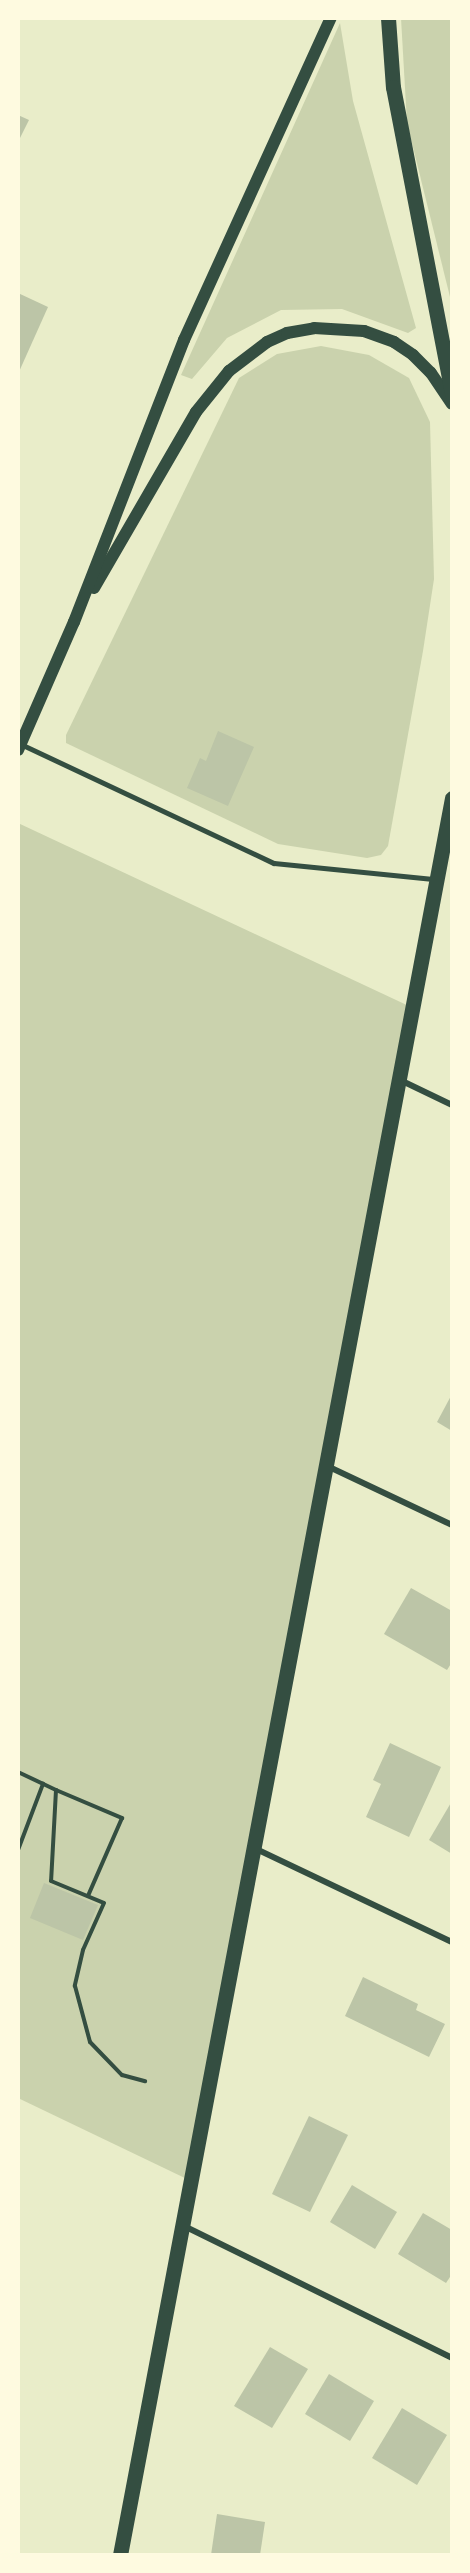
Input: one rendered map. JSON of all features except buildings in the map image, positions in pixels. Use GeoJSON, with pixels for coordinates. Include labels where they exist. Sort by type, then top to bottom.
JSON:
{"type":"FeatureCollection","features":[{"type":"Feature","properties":{"kind":"main road"},"geometry":{"type":"LineString","coordinates":[[19,746],[74,622],[184,340],[331,18]]}},
{"type":"Feature","properties":{"kind":"main road"},"geometry":{"type":"LineString","coordinates":[[388,18],[393,87],[452,394]]}},
{"type":"Feature","properties":{"kind":"main road"},"geometry":{"type":"LineString","coordinates":[[74,622],[196,412],[229,371],[267,342],[287,333],[314,328],[364,331],[394,342],[413,355],[431,373],[452,404]]}},
{"type":"Feature","properties":{"kind":"main road"},"geometry":{"type":"LineString","coordinates":[[120,2555],[180,2224],[452,798]]}},
{"type":"Feature","properties":{"kind":"street"},"geometry":{"type":"LineString","coordinates":[[398,1079],[452,1105]]}},
{"type":"Feature","properties":{"kind":"street"},"geometry":{"type":"LineString","coordinates":[[325,1465],[452,1525]]}},
{"type":"Feature","properties":{"kind":"street"},"geometry":{"type":"LineString","coordinates":[[253,1848],[452,1942]]}},
{"type":"Feature","properties":{"kind":"street"},"geometry":{"type":"LineString","coordinates":[[180,2224],[452,2358]]}},
{"type":"Feature","properties":{"kind":"lane"},"geometry":{"type":"LineString","coordinates":[[19,746],[274,863],[436,879]]}},
{"type":"Feature","properties":{"kind":"path"},"geometry":{"type":"LineString","coordinates":[[18,1772],[122,1818],[88,1896]]}},
{"type":"Feature","properties":{"kind":"path"},"geometry":{"type":"LineString","coordinates":[[18,1850],[44,1784]]}},
{"type":"Feature","properties":{"kind":"path"},"geometry":{"type":"LineString","coordinates":[[56,1790],[51,1881],[104,1903],[82,1950],[75,1986],[90,2042],[122,2075],[145,2081]]}},
{"type":"Feature","properties":{"kind":"green space"},"geometry":{"type":"Polygon","coordinates":[[[401,18],[452,18],[452,305],[407,123],[401,18]]]}},
{"type":"Feature","properties":{"kind":"green space"},"geometry":{"type":"Polygon","coordinates":[[[340,23],[353,101],[416,328],[408,333],[342,309],[281,310],[227,338],[192,379],[181,375],[340,23]]]}},
{"type":"Feature","properties":{"kind":"green space"},"geometry":{"type":"Polygon","coordinates":[[[321,346],[369,355],[409,378],[430,422],[434,579],[388,846],[381,855],[367,858],[278,844],[66,743],[66,735],[239,378],[277,354],[321,346]]]}},
{"type":"Feature","properties":{"kind":"green space"},"geometry":{"type":"Polygon","coordinates":[[[18,823],[411,1007],[189,2180],[18,2098],[18,823]]]}}]}
